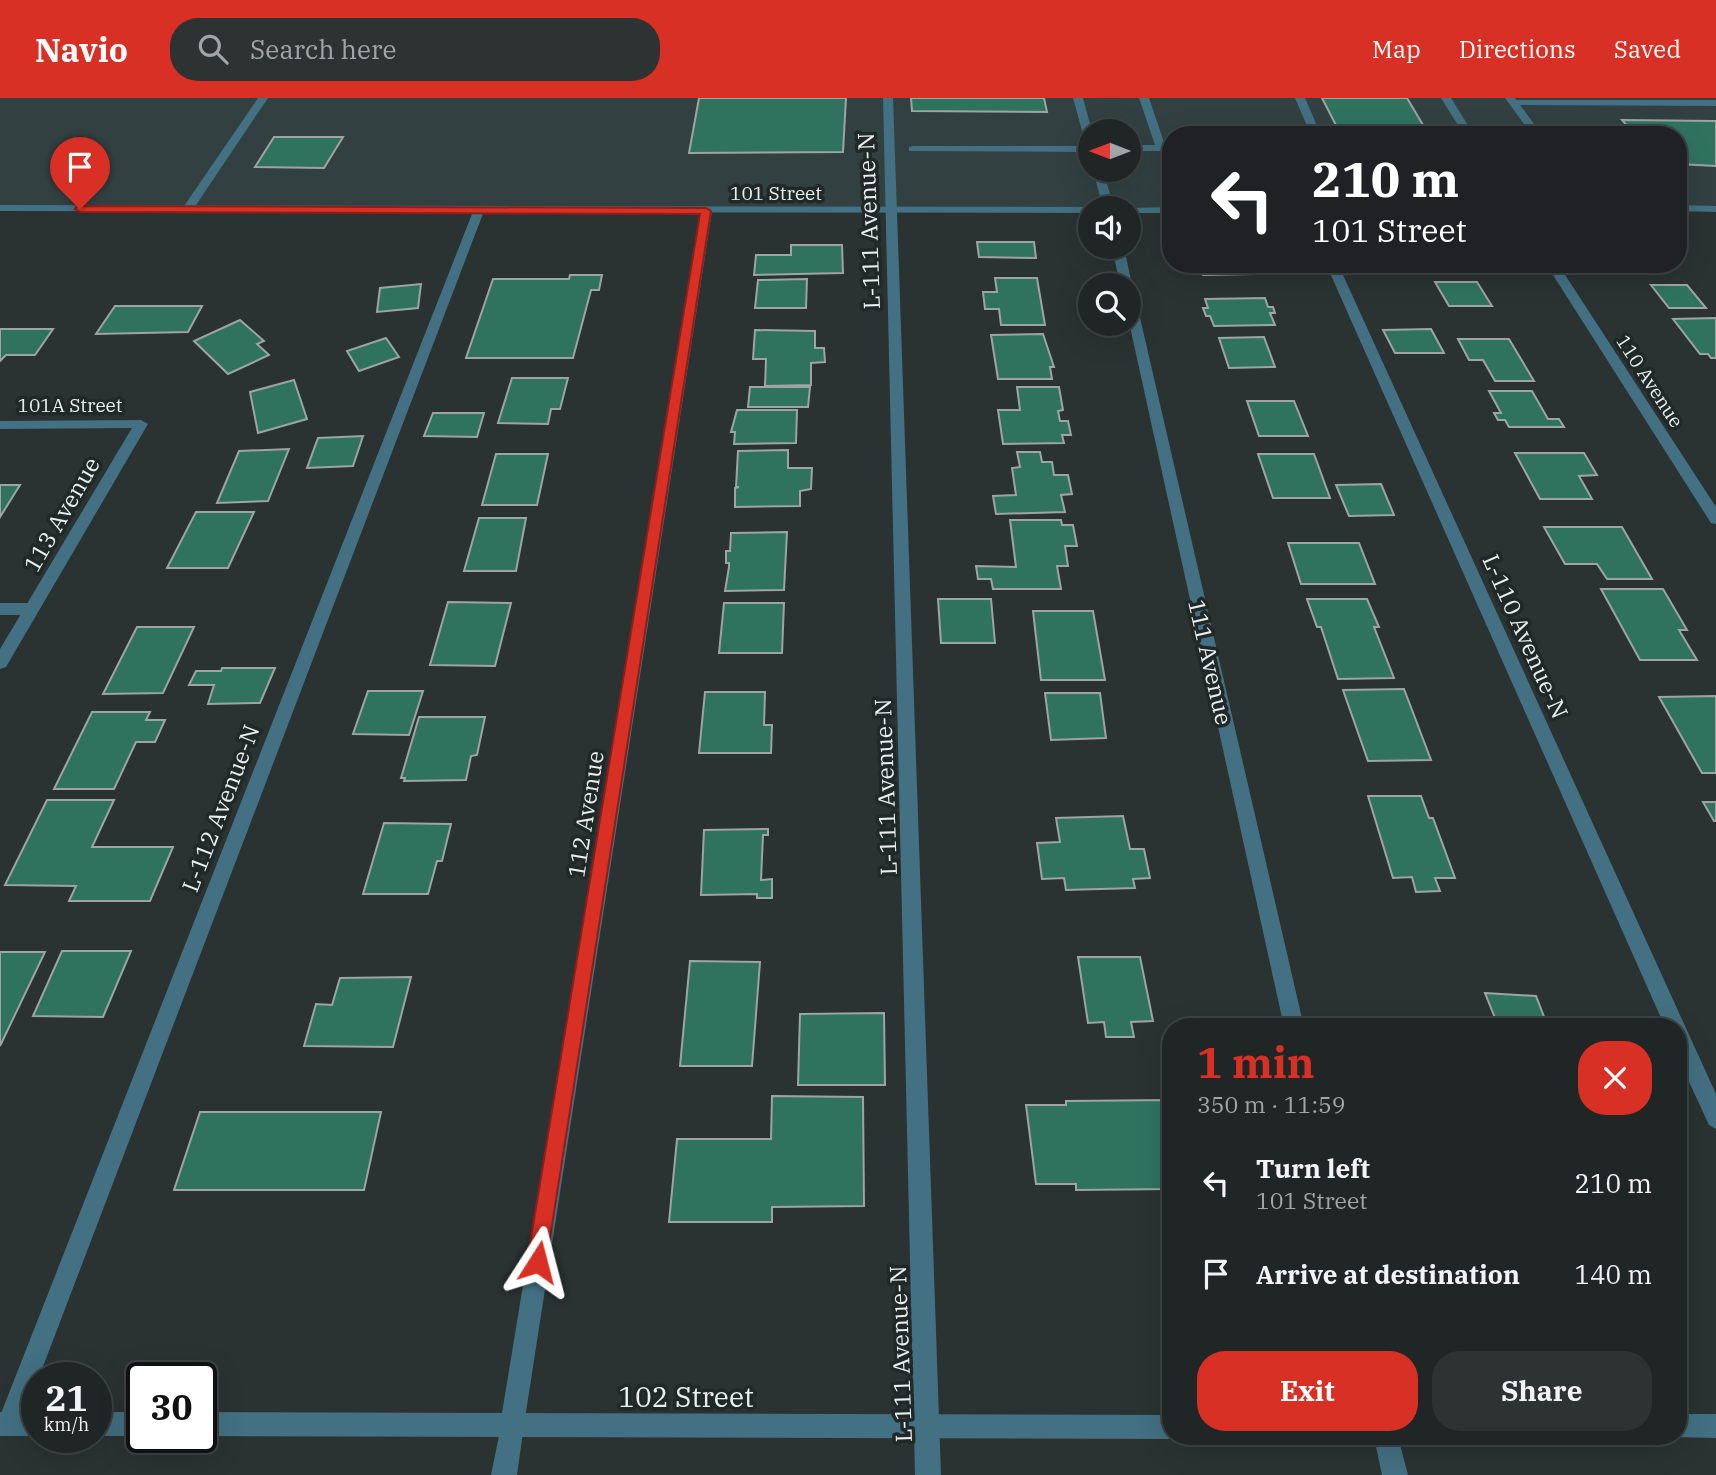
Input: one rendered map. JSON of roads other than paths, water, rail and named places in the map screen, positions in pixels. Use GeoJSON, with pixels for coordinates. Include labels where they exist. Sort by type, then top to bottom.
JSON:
{"type":"FeatureCollection","features":[{"type":"Feature","properties":{"kind":"street"},"geometry":{"type":"LineString","coordinates":[[188,209],[263,98]]}},
{"type":"Feature","properties":{"kind":"street","name":"L-111 Avenue-N"},"geometry":{"type":"LineString","coordinates":[[888,98],[928,1475]]}},
{"type":"Feature","properties":{"kind":"street"},"geometry":{"type":"LineString","coordinates":[[1078,98],[1084,119]]}},
{"type":"Feature","properties":{"kind":"street"},"geometry":{"type":"LineString","coordinates":[[1144,98],[1162,139]]}},
{"type":"Feature","properties":{"kind":"street"},"geometry":{"type":"LineString","coordinates":[[1300,98],[1312,126]]}},
{"type":"Feature","properties":{"kind":"street"},"geometry":{"type":"LineString","coordinates":[[1446,98],[1463,126]]}},
{"type":"Feature","properties":{"kind":"street"},"geometry":{"type":"LineString","coordinates":[[1511,100],[1716,103]]}},
{"type":"Feature","properties":{"kind":"street"},"geometry":{"type":"LineString","coordinates":[[1511,100],[1530,126]]}},
{"type":"Feature","properties":{"kind":"street"},"geometry":{"type":"LineString","coordinates":[[1141,148],[1162,148]]}},
{"type":"Feature","properties":{"kind":"street"},"geometry":{"type":"LineString","coordinates":[[913,149],[1078,149]]}},
{"type":"Feature","properties":{"kind":"street","name":"101 Street"},"geometry":{"type":"LineString","coordinates":[[0,208],[1078,210]]}},
{"type":"Feature","properties":{"kind":"street"},"geometry":{"type":"LineString","coordinates":[[1687,208],[1716,209]]}},
{"type":"Feature","properties":{"kind":"street"},"geometry":{"type":"LineString","coordinates":[[1141,210],[1162,210]]}},
{"type":"Feature","properties":{"kind":"street","name":"L-112 Avenue-N"},"geometry":{"type":"LineString","coordinates":[[4,1424],[478,211]]}},
{"type":"Feature","properties":{"kind":"street","name":"112 Avenue"},"geometry":{"type":"LineString","coordinates":[[503,1475],[706,211]]}},
{"type":"Feature","properties":{"kind":"street","name":"L-110 Avenue-N"},"geometry":{"type":"LineString","coordinates":[[1336,273],[1671,1018]]}},
{"type":"Feature","properties":{"kind":"street","name":"110 Avenue"},"geometry":{"type":"LineString","coordinates":[[1558,273],[1716,519]]}},
{"type":"Feature","properties":{"kind":"street","name":"111 Avenue"},"geometry":{"type":"LineString","coordinates":[[1138,336],[1292,1018]]}},
{"type":"Feature","properties":{"kind":"street","name":"101A Street"},"geometry":{"type":"LineString","coordinates":[[0,425],[141,424]]}},
{"type":"Feature","properties":{"kind":"street","name":"113 Avenue"},"geometry":{"type":"LineString","coordinates":[[0,663],[141,424]]}},
{"type":"Feature","properties":{"kind":"street"},"geometry":{"type":"LineString","coordinates":[[0,609],[32,609]]}},
{"type":"Feature","properties":{"kind":"street"},"geometry":{"type":"LineString","coordinates":[[1687,1054],[1716,1118]]}},
{"type":"Feature","properties":{"kind":"street","name":"102 Street"},"geometry":{"type":"LineString","coordinates":[[217,1424],[1162,1427]]}},
{"type":"Feature","properties":{"kind":"street"},"geometry":{"type":"LineString","coordinates":[[1687,1426],[1716,1426]]}},
{"type":"Feature","properties":{"kind":"street"},"geometry":{"type":"LineString","coordinates":[[1388,1445],[1395,1475]]}}]}
